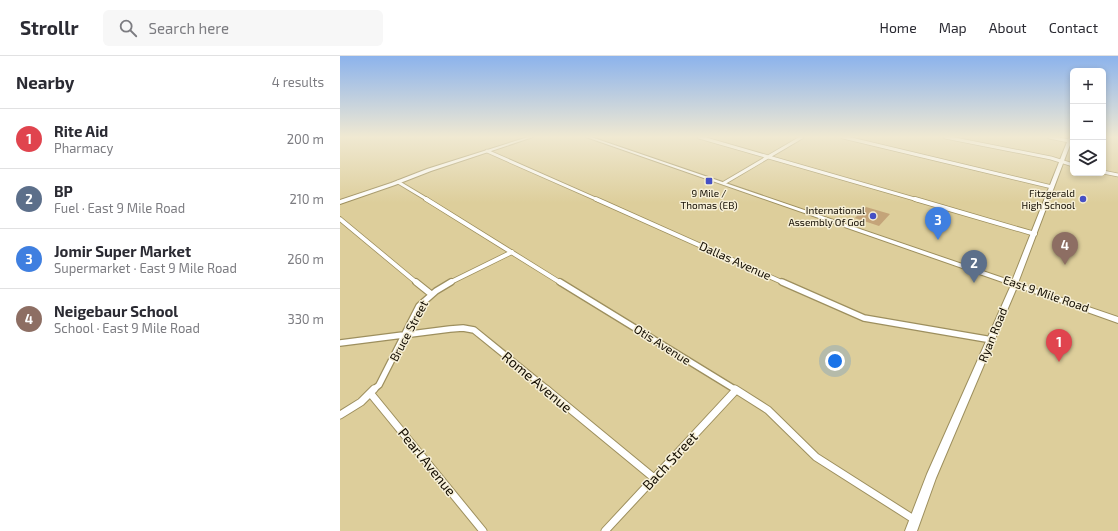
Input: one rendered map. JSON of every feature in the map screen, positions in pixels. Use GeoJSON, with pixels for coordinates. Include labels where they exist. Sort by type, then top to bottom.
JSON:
{"type":"FeatureCollection","features":[{"type":"Feature","properties":{"kind":"main road"},"geometry":{"type":"LineString","coordinates":[[340,202],[462,159]]}},
{"type":"Feature","properties":{"kind":"main road","name":"East 9 Mile Road"},"geometry":{"type":"LineString","coordinates":[[654,159],[1015,283],[1118,320]]}},
{"type":"Feature","properties":{"kind":"main road","name":"Ryan Road"},"geometry":{"type":"LineString","coordinates":[[911,531],[931,478],[992,340],[1035,234],[1061,161]]}},
{"type":"Feature","properties":{"kind":"street","name":"Dallas Avenue"},"geometry":{"type":"LineString","coordinates":[[505,159],[864,318],[992,340]]}},
{"type":"Feature","properties":{"kind":"street"},"geometry":{"type":"LineString","coordinates":[[724,183],[764,159]]}},
{"type":"Feature","properties":{"kind":"street"},"geometry":{"type":"LineString","coordinates":[[776,159],[1035,234]]}},
{"type":"Feature","properties":{"kind":"street"},"geometry":{"type":"LineString","coordinates":[[936,159],[1052,187]]}},
{"type":"Feature","properties":{"kind":"street"},"geometry":{"type":"LineString","coordinates":[[1052,159],[1070,164]]}},
{"type":"Feature","properties":{"kind":"street"},"geometry":{"type":"LineString","coordinates":[[1106,173],[1118,175]]}},
{"type":"Feature","properties":{"kind":"street","name":"Otis Avenue"},"geometry":{"type":"LineString","coordinates":[[398,182],[776,416],[801,445],[816,457],[916,520]]}},
{"type":"Feature","properties":{"kind":"street"},"geometry":{"type":"LineString","coordinates":[[340,219],[431,294]]}},
{"type":"Feature","properties":{"kind":"street","name":"Bruce Street"},"geometry":{"type":"LineString","coordinates":[[340,415],[371,394],[382,381],[419,306],[431,294],[512,252]]}},
{"type":"Feature","properties":{"kind":"street","name":"Rome Avenue"},"geometry":{"type":"LineString","coordinates":[[405,335],[457,328],[474,330],[654,478]]}},
{"type":"Feature","properties":{"kind":"street"},"geometry":{"type":"LineString","coordinates":[[340,343],[405,335]]}},
{"type":"Feature","properties":{"kind":"street","name":"Bach Street"},"geometry":{"type":"LineString","coordinates":[[605,531],[736,390]]}},
{"type":"Feature","properties":{"kind":"street","name":"Pearl Avenue"},"geometry":{"type":"LineString","coordinates":[[371,394],[483,531]]}},
{"type":"Feature","properties":{"kind":"building","name":"International Assembly Of God"},"geometry":{"type":"Polygon","coordinates":[[[866,207],[890,214],[879,226],[855,218],[866,207]]]}},
{"type":"Feature","properties":{"kind":"place","name":"9 Mile / Thomas (EB)"},"geometry":{"type":"Point","coordinates":[709,181]}},
{"type":"Feature","properties":{"kind":"place","name":"Fitzgerald High School"},"geometry":{"type":"Point","coordinates":[1083,199]}},
{"type":"Feature","properties":{"kind":"place","name":"International Assembly Of God"},"geometry":{"type":"Point","coordinates":[873,216]}},
{"type":"Feature","properties":{"kind":"place","name":"Jomir Super Market"},"geometry":{"type":"Point","coordinates":[938,240]}},
{"type":"Feature","properties":{"kind":"place","name":"Neigebaur School"},"geometry":{"type":"Point","coordinates":[1065,265]}},
{"type":"Feature","properties":{"kind":"place","name":"BP"},"geometry":{"type":"Point","coordinates":[974,283]}},
{"type":"Feature","properties":{"kind":"place","name":"Rite Aid"},"geometry":{"type":"Point","coordinates":[1059,362]}}]}
